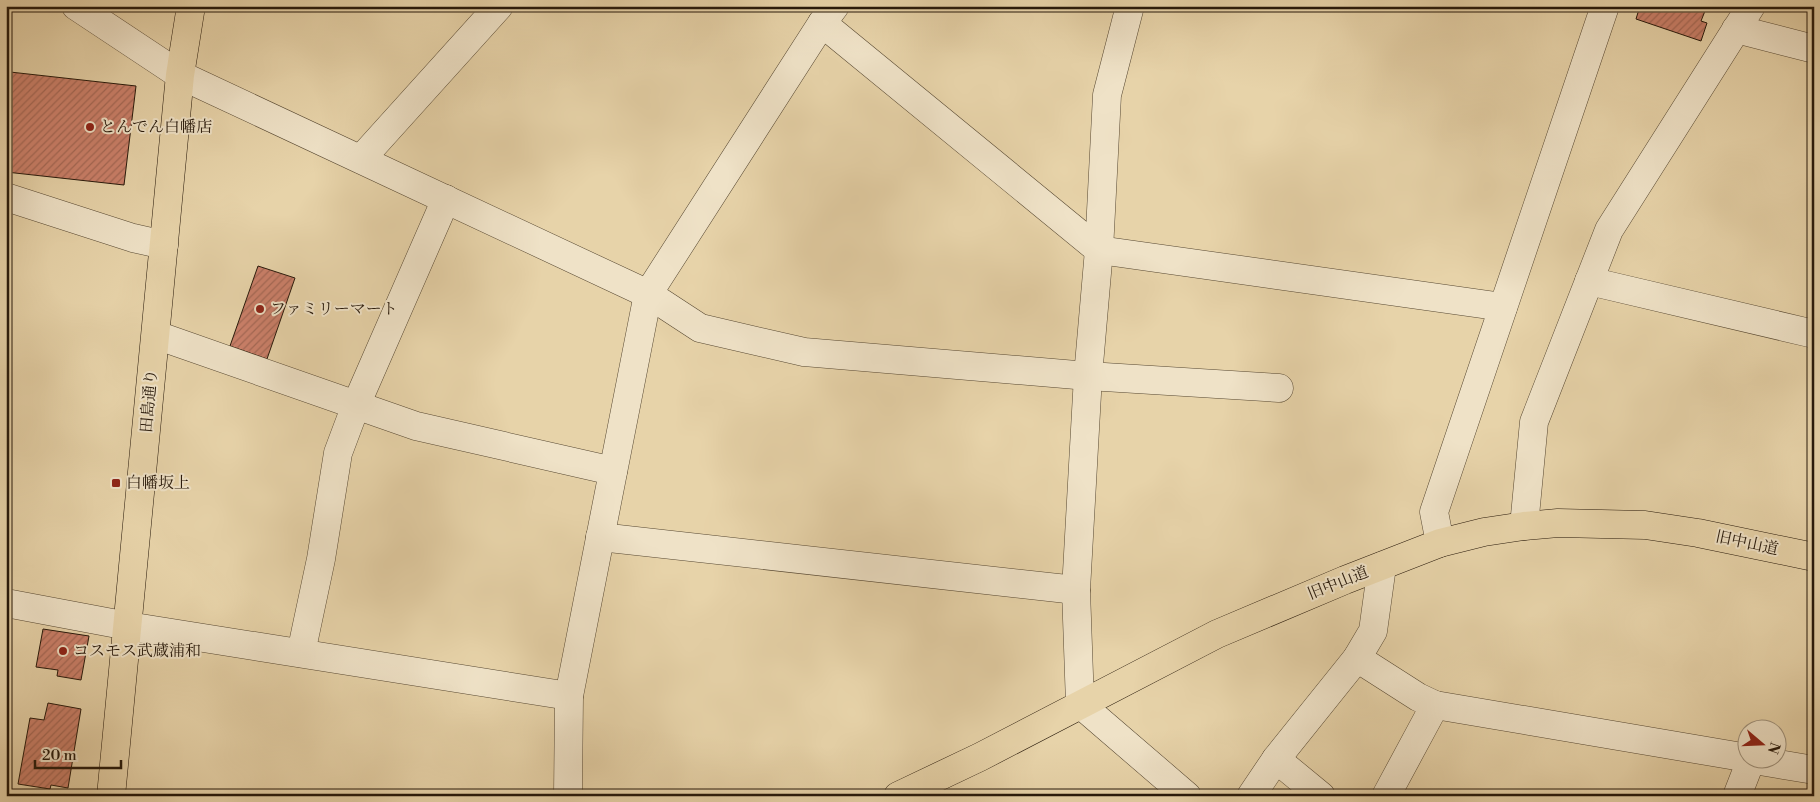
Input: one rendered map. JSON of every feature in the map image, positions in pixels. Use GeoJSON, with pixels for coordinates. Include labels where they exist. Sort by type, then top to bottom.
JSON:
{"type":"FeatureCollection","features":[{"type":"Feature","properties":{"kind":"main road","name":"田島通り"},"geometry":{"type":"LineString","coordinates":[[111,796],[180,75],[191,6]]}},
{"type":"Feature","properties":{"kind":"main road","name":"旧中山道"},"geometry":{"type":"LineString","coordinates":[[898,796],[980,758],[1217,634],[1440,543],[1484,532],[1558,523],[1645,525],[1698,533],[1814,557]]}},
{"type":"Feature","properties":{"kind":"street"},"geometry":{"type":"LineString","coordinates":[[76,6],[180,75],[648,294],[700,328],[804,352],[1088,376],[1279,388]]}},
{"type":"Feature","properties":{"kind":"street"},"geometry":{"type":"LineString","coordinates":[[361,159],[499,6]]}},
{"type":"Feature","properties":{"kind":"street"},"geometry":{"type":"LineString","coordinates":[[1130,6],[1107,95],[1099,250],[1088,376],[1076,590],[1080,704],[1187,796]]}},
{"type":"Feature","properties":{"kind":"street"},"geometry":{"type":"LineString","coordinates":[[1440,543],[1434,512],[1605,6]]}},
{"type":"Feature","properties":{"kind":"street"},"geometry":{"type":"LineString","coordinates":[[1524,526],[1534,422],[1609,230],[1751,6]]}},
{"type":"Feature","properties":{"kind":"street"},"geometry":{"type":"LineString","coordinates":[[568,796],[569,696],[648,294],[828,14],[1099,250],[1503,308]]}},
{"type":"Feature","properties":{"kind":"street"},"geometry":{"type":"LineString","coordinates":[[1736,29],[1814,49]]}},
{"type":"Feature","properties":{"kind":"street"},"geometry":{"type":"LineString","coordinates":[[6,197],[133,238],[164,245]]}},
{"type":"Feature","properties":{"kind":"street"},"geometry":{"type":"LineString","coordinates":[[301,653],[321,559],[338,453],[356,405],[446,199]]}},
{"type":"Feature","properties":{"kind":"street"},"geometry":{"type":"LineString","coordinates":[[1589,281],[1814,334]]}},
{"type":"Feature","properties":{"kind":"street"},"geometry":{"type":"LineString","coordinates":[[156,335],[416,426],[613,471]]}},
{"type":"Feature","properties":{"kind":"street"},"geometry":{"type":"LineString","coordinates":[[600,537],[1076,590]]}},
{"type":"Feature","properties":{"kind":"street"},"geometry":{"type":"LineString","coordinates":[[1251,796],[1276,759],[1357,658],[1373,630],[1382,566]]}},
{"type":"Feature","properties":{"kind":"street"},"geometry":{"type":"LineString","coordinates":[[6,603],[128,626],[569,696]]}},
{"type":"Feature","properties":{"kind":"street"},"geometry":{"type":"LineString","coordinates":[[1357,658],[1418,698],[1435,705],[1738,757]]}},
{"type":"Feature","properties":{"kind":"street"},"geometry":{"type":"LineString","coordinates":[[1386,796],[1435,705]]}},
{"type":"Feature","properties":{"kind":"street"},"geometry":{"type":"LineString","coordinates":[[1276,759],[1322,796]]}},
{"type":"Feature","properties":{"kind":"street"},"geometry":{"type":"LineString","coordinates":[[1788,765],[1814,770]]}},
{"type":"Feature","properties":{"kind":"street"},"geometry":{"type":"LineString","coordinates":[[1737,796],[1747,770]]}},
{"type":"Feature","properties":{"kind":"building"},"geometry":{"type":"Polygon","coordinates":[[[1640,6],[1707,6],[1701,21],[1707,23],[1701,41],[1636,19],[1640,6]]]}},
{"type":"Feature","properties":{"kind":"building"},"geometry":{"type":"Polygon","coordinates":[[[10,72],[136,86],[124,185],[6,172],[6,104],[10,72]]]}},
{"type":"Feature","properties":{"kind":"building"},"geometry":{"type":"Polygon","coordinates":[[[258,266],[295,278],[267,359],[230,346],[258,266]]]}},
{"type":"Feature","properties":{"kind":"building","name":"コスモス武蔵浦和"},"geometry":{"type":"Polygon","coordinates":[[[43,629],[89,636],[81,680],[57,676],[58,670],[36,667],[43,629]]]}},
{"type":"Feature","properties":{"kind":"building"},"geometry":{"type":"Polygon","coordinates":[[[48,703],[81,709],[68,788],[51,785],[50,789],[18,784],[30,718],[44,720],[48,703]]]}},
{"type":"Feature","properties":{"kind":"place","name":"とんでん白幡店"},"geometry":{"type":"Point","coordinates":[90,127]}},
{"type":"Feature","properties":{"kind":"place","name":"ファミリーマート"},"geometry":{"type":"Point","coordinates":[260,309]}},
{"type":"Feature","properties":{"kind":"place","name":"白幡坂上"},"geometry":{"type":"Point","coordinates":[116,483]}},
{"type":"Feature","properties":{"kind":"place","name":"コスモス武蔵浦和"},"geometry":{"type":"Point","coordinates":[63,651]}}]}
